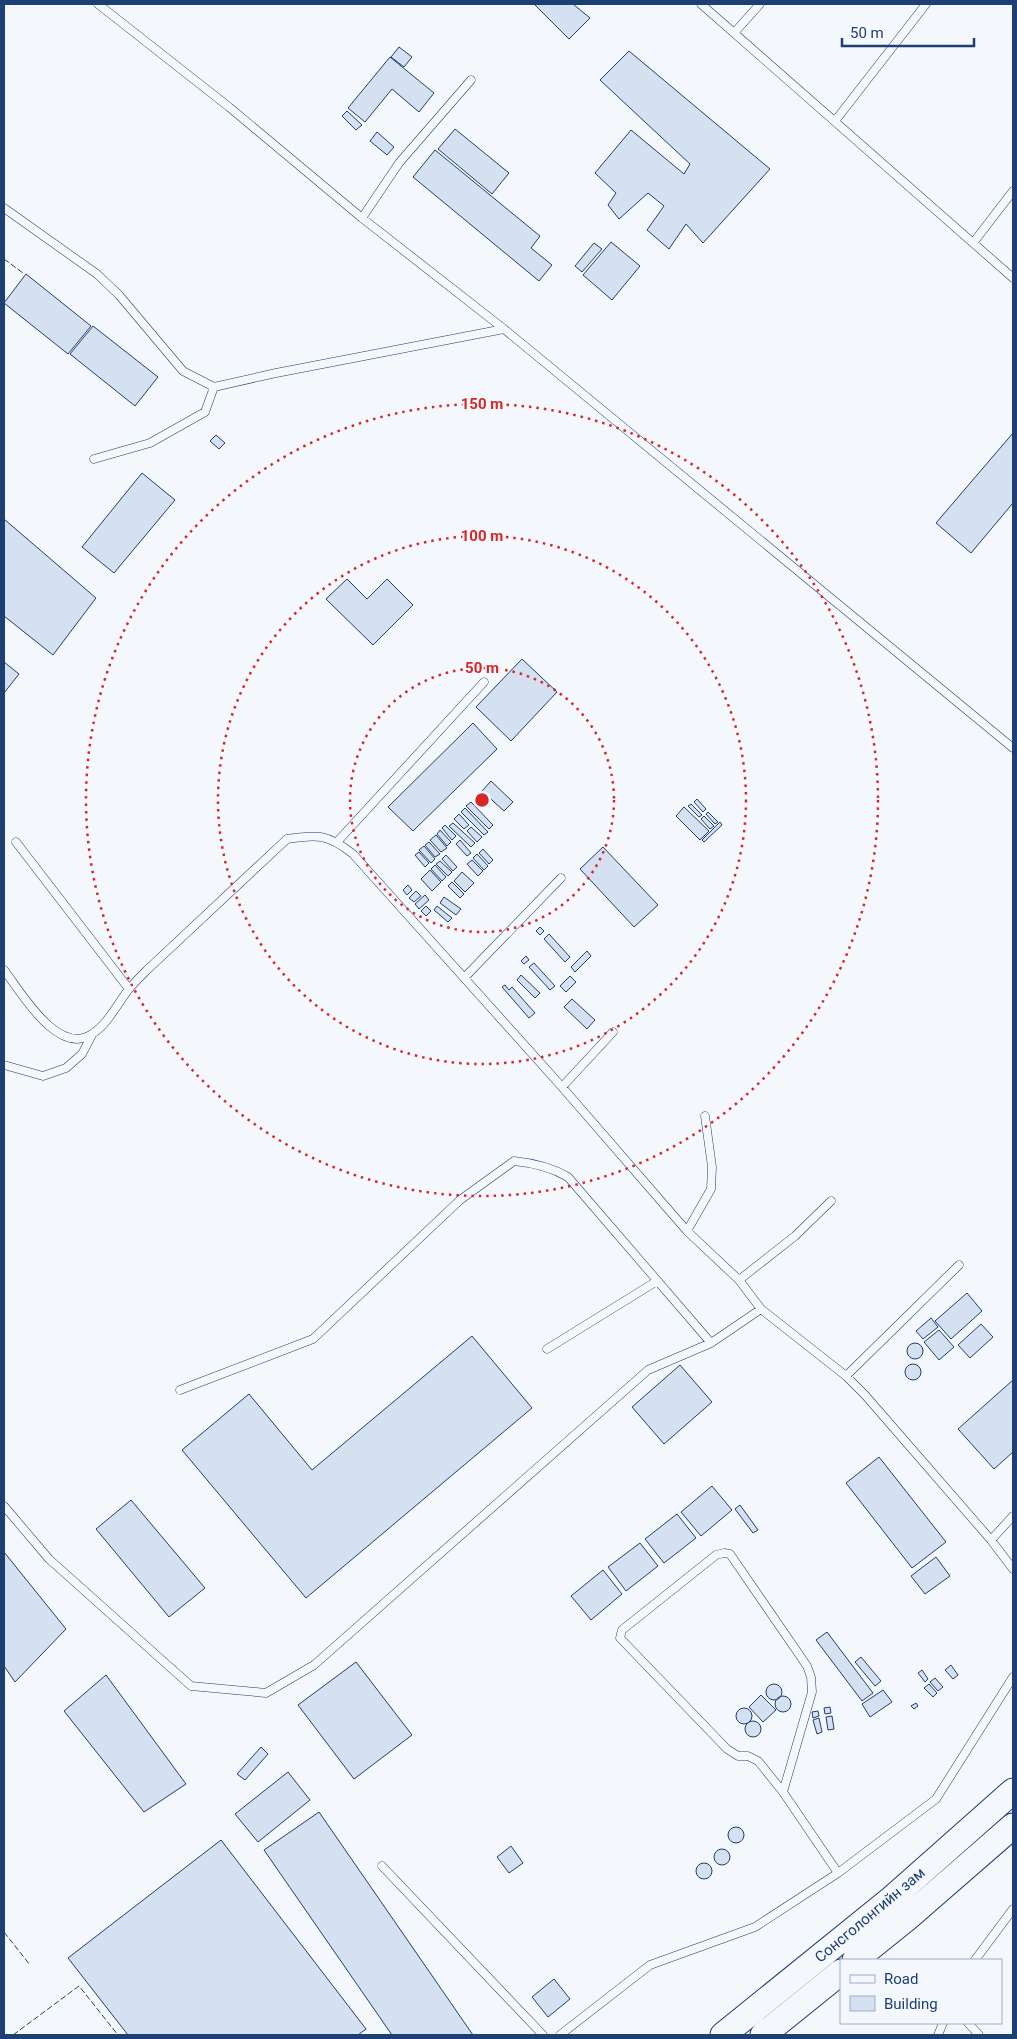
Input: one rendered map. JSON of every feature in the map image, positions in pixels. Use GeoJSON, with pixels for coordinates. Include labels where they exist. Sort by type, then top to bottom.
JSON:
{"type":"FeatureCollection","features":[{"type":"Feature","properties":{"kind":"main road","name":"Сонсголонгийн зам"},"geometry":{"type":"LineString","coordinates":[[723,2035],[890,1900],[1013,1791]]}},
{"type":"Feature","properties":{"kind":"main road","name":"Сонсголонгийн зам"},"geometry":{"type":"LineString","coordinates":[[856,1959],[906,1919],[1013,1826]]}},
{"type":"Feature","properties":{"kind":"main road","name":"Сонсголонгийн зам"},"geometry":{"type":"LineString","coordinates":[[763,2035],[840,1973]]}},
{"type":"Feature","properties":{"kind":"lane"},"geometry":{"type":"LineString","coordinates":[[98,4],[229,107],[362,218],[504,329],[1013,748]]}},
{"type":"Feature","properties":{"kind":"lane"},"geometry":{"type":"LineString","coordinates":[[701,4],[1013,278]]}},
{"type":"Feature","properties":{"kind":"lane"},"geometry":{"type":"LineString","coordinates":[[734,33],[760,4]]}},
{"type":"Feature","properties":{"kind":"lane"},"geometry":{"type":"LineString","coordinates":[[835,121],[926,4]]}},
{"type":"Feature","properties":{"kind":"lane"},"geometry":{"type":"LineString","coordinates":[[362,218],[399,163],[471,80]]}},
{"type":"Feature","properties":{"kind":"lane"},"geometry":{"type":"LineString","coordinates":[[973,243],[1013,192]]}},
{"type":"Feature","properties":{"kind":"lane"},"geometry":{"type":"LineString","coordinates":[[4,208],[97,274],[119,295],[183,371],[214,387],[504,329]]}},
{"type":"Feature","properties":{"kind":"lane"},"geometry":{"type":"LineString","coordinates":[[94,458],[150,443],[189,422],[205,412],[214,387]]}},
{"type":"Feature","properties":{"kind":"lane"},"geometry":{"type":"LineString","coordinates":[[337,842],[484,682]]}},
{"type":"Feature","properties":{"kind":"lane"},"geometry":{"type":"LineString","coordinates":[[4,1065],[43,1076],[66,1068],[82,1054],[92,1035],[106,1021],[129,989],[241,880],[287,839],[313,835],[337,842],[353,854],[562,1087],[687,1231],[739,1280],[761,1309],[846,1376],[865,1395],[1013,1569]]}},
{"type":"Feature","properties":{"kind":"lane"},"geometry":{"type":"LineString","coordinates":[[16,842],[129,989]]}},
{"type":"Feature","properties":{"kind":"lane"},"geometry":{"type":"LineString","coordinates":[[464,978],[561,878]]}},
{"type":"Feature","properties":{"kind":"lane"},"geometry":{"type":"LineString","coordinates":[[4,970],[44,1022],[61,1035],[76,1039],[92,1035]]}},
{"type":"Feature","properties":{"kind":"lane"},"geometry":{"type":"LineString","coordinates":[[562,1087],[613,1032]]}},
{"type":"Feature","properties":{"kind":"lane"},"geometry":{"type":"LineString","coordinates":[[687,1231],[711,1189],[712,1167],[705,1116]]}},
{"type":"Feature","properties":{"kind":"lane"},"geometry":{"type":"LineString","coordinates":[[180,1390],[313,1339],[460,1200],[514,1161],[533,1163],[554,1169],[568,1177],[711,1343]]}},
{"type":"Feature","properties":{"kind":"lane"},"geometry":{"type":"LineString","coordinates":[[739,1280],[795,1236],[831,1201]]}},
{"type":"Feature","properties":{"kind":"lane"},"geometry":{"type":"LineString","coordinates":[[846,1376],[959,1265]]}},
{"type":"Feature","properties":{"kind":"lane"},"geometry":{"type":"LineString","coordinates":[[547,1349],[657,1281]]}},
{"type":"Feature","properties":{"kind":"lane"},"geometry":{"type":"LineString","coordinates":[[4,1506],[49,1559],[191,1686],[266,1692],[314,1665],[648,1370],[711,1343],[761,1309]]}},
{"type":"Feature","properties":{"kind":"lane"},"geometry":{"type":"LineString","coordinates":[[990,1540],[1013,1516]]}},
{"type":"Feature","properties":{"kind":"lane"},"geometry":{"type":"LineString","coordinates":[[783,1792],[812,1692],[811,1677],[807,1666],[730,1554],[716,1555],[622,1630],[620,1638],[727,1749],[738,1756],[748,1756],[758,1761],[783,1792],[838,1873]]}},
{"type":"Feature","properties":{"kind":"lane"},"geometry":{"type":"LineString","coordinates":[[560,2035],[650,1965],[755,1927],[838,1873],[936,1799],[1013,1677]]}},
{"type":"Feature","properties":{"kind":"lane"},"geometry":{"type":"LineString","coordinates":[[382,1866],[543,2035]]}},
{"type":"Feature","properties":{"kind":"lane"},"geometry":{"type":"LineString","coordinates":[[976,1959],[1013,1909]]}},
{"type":"Feature","properties":{"kind":"lane"},"geometry":{"type":"LineString","coordinates":[[969,2024],[979,2035]]}},
{"type":"Feature","properties":{"kind":"building"},"geometry":{"type":"Polygon","coordinates":[[[534,4],[573,4],[590,18],[569,39],[534,4]]]}},
{"type":"Feature","properties":{"kind":"building"},"geometry":{"type":"Polygon","coordinates":[[[399,47],[412,57],[404,67],[391,57],[399,47]]]}},
{"type":"Feature","properties":{"kind":"building"},"geometry":{"type":"Polygon","coordinates":[[[629,51],[770,169],[703,243],[686,224],[669,249],[647,230],[664,206],[648,193],[619,219],[608,205],[616,193],[595,173],[631,130],[684,174],[690,164],[600,80],[629,51]]]}},
{"type":"Feature","properties":{"kind":"building"},"geometry":{"type":"Polygon","coordinates":[[[390,57],[434,93],[419,112],[392,89],[365,122],[348,108],[390,57]]]}},
{"type":"Feature","properties":{"kind":"building"},"geometry":{"type":"Polygon","coordinates":[[[347,111],[362,125],[356,130],[342,116],[347,111]]]}},
{"type":"Feature","properties":{"kind":"building"},"geometry":{"type":"Polygon","coordinates":[[[455,129],[509,173],[492,194],[438,149],[455,129]]]}},
{"type":"Feature","properties":{"kind":"building"},"geometry":{"type":"Polygon","coordinates":[[[377,132],[394,147],[387,155],[370,141],[377,132]]]}},
{"type":"Feature","properties":{"kind":"building"},"geometry":{"type":"Polygon","coordinates":[[[435,150],[540,236],[531,248],[552,265],[539,281],[413,177],[435,150]]]}},
{"type":"Feature","properties":{"kind":"building"},"geometry":{"type":"Polygon","coordinates":[[[611,242],[640,266],[612,300],[583,275],[611,242]]]}},
{"type":"Feature","properties":{"kind":"building"},"geometry":{"type":"Polygon","coordinates":[[[594,243],[602,249],[582,272],[575,266],[594,243]]]}},
{"type":"Feature","properties":{"kind":"building"},"geometry":{"type":"Polygon","coordinates":[[[26,274],[91,326],[68,354],[4,303],[26,274]]]}},
{"type":"Feature","properties":{"kind":"building"},"geometry":{"type":"Polygon","coordinates":[[[93,326],[158,377],[135,406],[70,354],[93,326]]]}},
{"type":"Feature","properties":{"kind":"building"},"geometry":{"type":"Polygon","coordinates":[[[1013,433],[1013,503],[971,553],[936,523],[1013,433]]]}},
{"type":"Feature","properties":{"kind":"building"},"geometry":{"type":"Polygon","coordinates":[[[216,435],[225,443],[219,449],[210,441],[216,435]]]}},
{"type":"Feature","properties":{"kind":"building"},"geometry":{"type":"Polygon","coordinates":[[[142,473],[175,500],[114,573],[82,547],[142,473]]]}},
{"type":"Feature","properties":{"kind":"building"},"geometry":{"type":"Polygon","coordinates":[[[4,519],[96,598],[53,655],[4,616],[4,519]]]}},
{"type":"Feature","properties":{"kind":"building"},"geometry":{"type":"Polygon","coordinates":[[[347,579],[367,599],[387,579],[413,605],[373,645],[326,599],[347,579]]]}},
{"type":"Feature","properties":{"kind":"building"},"geometry":{"type":"Polygon","coordinates":[[[522,659],[557,692],[511,741],[476,707],[522,659]]]}},
{"type":"Feature","properties":{"kind":"building"},"geometry":{"type":"Polygon","coordinates":[[[4,662],[19,674],[4,693],[4,662]]]}},
{"type":"Feature","properties":{"kind":"building"},"geometry":{"type":"Polygon","coordinates":[[[473,723],[497,749],[413,831],[388,807],[473,723]]]}},
{"type":"Feature","properties":{"kind":"building"},"geometry":{"type":"Polygon","coordinates":[[[491,781],[513,802],[504,811],[482,791],[491,781]]]}},
{"type":"Feature","properties":{"kind":"building"},"geometry":{"type":"Polygon","coordinates":[[[697,799],[706,809],[703,812],[694,802],[697,799]]]}},
{"type":"Feature","properties":{"kind":"building"},"geometry":{"type":"Polygon","coordinates":[[[471,802],[493,825],[489,829],[466,806],[471,802]]]}},
{"type":"Feature","properties":{"kind":"building"},"geometry":{"type":"Polygon","coordinates":[[[691,804],[702,815],[699,817],[688,806],[691,804]]]}},
{"type":"Feature","properties":{"kind":"building"},"geometry":{"type":"Polygon","coordinates":[[[684,807],[709,831],[700,840],[676,816],[684,807]]]}},
{"type":"Feature","properties":{"kind":"building"},"geometry":{"type":"Polygon","coordinates":[[[465,808],[488,832],[484,835],[461,812],[465,808]]]}},
{"type":"Feature","properties":{"kind":"building"},"geometry":{"type":"Polygon","coordinates":[[[708,812],[718,822],[715,824],[706,814],[708,812]]]}},
{"type":"Feature","properties":{"kind":"building"},"geometry":{"type":"Polygon","coordinates":[[[459,814],[469,825],[464,829],[454,819],[459,814]]]}},
{"type":"Feature","properties":{"kind":"building"},"geometry":{"type":"Polygon","coordinates":[[[704,816],[714,826],[710,829],[701,819],[704,816]]]}},
{"type":"Feature","properties":{"kind":"building"},"geometry":{"type":"Polygon","coordinates":[[[720,822],[722,825],[704,842],[702,840],[720,822]]]}},
{"type":"Feature","properties":{"kind":"building"},"geometry":{"type":"Polygon","coordinates":[[[453,823],[475,843],[471,847],[449,826],[453,823]]]}},
{"type":"Feature","properties":{"kind":"building"},"geometry":{"type":"Polygon","coordinates":[[[445,825],[456,836],[452,840],[442,828],[445,825]]]}},
{"type":"Feature","properties":{"kind":"building"},"geometry":{"type":"Polygon","coordinates":[[[471,827],[482,837],[477,842],[467,831],[471,827]]]}},
{"type":"Feature","properties":{"kind":"building"},"geometry":{"type":"Polygon","coordinates":[[[440,830],[451,842],[447,846],[437,834],[440,830]]]}},
{"type":"Feature","properties":{"kind":"building"},"geometry":{"type":"Polygon","coordinates":[[[436,835],[447,848],[441,852],[430,840],[436,835]]]}},
{"type":"Feature","properties":{"kind":"building"},"geometry":{"type":"Polygon","coordinates":[[[460,840],[471,853],[467,856],[456,844],[460,840]]]}},
{"type":"Feature","properties":{"kind":"building"},"geometry":{"type":"Polygon","coordinates":[[[429,842],[440,854],[435,857],[425,845],[429,842]]]}},
{"type":"Feature","properties":{"kind":"building"},"geometry":{"type":"Polygon","coordinates":[[[424,846],[435,859],[431,863],[419,850],[424,846]]]}},
{"type":"Feature","properties":{"kind":"building"},"geometry":{"type":"Polygon","coordinates":[[[603,847],[658,905],[634,927],[580,869],[603,847]]]}},
{"type":"Feature","properties":{"kind":"building"},"geometry":{"type":"Polygon","coordinates":[[[483,849],[493,860],[489,864],[479,853],[483,849]]]}},
{"type":"Feature","properties":{"kind":"building"},"geometry":{"type":"Polygon","coordinates":[[[419,852],[429,863],[425,867],[415,855],[419,852]]]}},
{"type":"Feature","properties":{"kind":"building"},"geometry":{"type":"Polygon","coordinates":[[[477,854],[488,866],[484,870],[473,858],[477,854]]]}},
{"type":"Feature","properties":{"kind":"building"},"geometry":{"type":"Polygon","coordinates":[[[446,855],[457,867],[453,871],[442,859],[446,855]]]}},
{"type":"Feature","properties":{"kind":"building"},"geometry":{"type":"Polygon","coordinates":[[[472,860],[483,871],[478,876],[467,864],[472,860]]]}},
{"type":"Feature","properties":{"kind":"building"},"geometry":{"type":"Polygon","coordinates":[[[440,861],[452,872],[448,876],[436,864],[440,861]]]}},
{"type":"Feature","properties":{"kind":"building"},"geometry":{"type":"Polygon","coordinates":[[[435,865],[446,877],[442,881],[431,869],[435,865]]]}},
{"type":"Feature","properties":{"kind":"building"},"geometry":{"type":"Polygon","coordinates":[[[430,870],[441,882],[432,891],[421,879],[430,870]]]}},
{"type":"Feature","properties":{"kind":"building"},"geometry":{"type":"Polygon","coordinates":[[[462,872],[474,883],[465,892],[454,881],[462,872]]]}},
{"type":"Feature","properties":{"kind":"building"},"geometry":{"type":"Polygon","coordinates":[[[452,882],[464,894],[460,898],[448,886],[452,882]]]}},
{"type":"Feature","properties":{"kind":"building"},"geometry":{"type":"Polygon","coordinates":[[[408,885],[412,890],[407,895],[403,890],[408,885]]]}},
{"type":"Feature","properties":{"kind":"building"},"geometry":{"type":"Polygon","coordinates":[[[416,891],[421,896],[414,902],[409,898],[416,891]]]}},
{"type":"Feature","properties":{"kind":"building"},"geometry":{"type":"Polygon","coordinates":[[[425,895],[429,900],[419,909],[415,904],[425,895]]]}},
{"type":"Feature","properties":{"kind":"building"},"geometry":{"type":"Polygon","coordinates":[[[444,897],[461,909],[456,915],[440,903],[444,897]]]}},
{"type":"Feature","properties":{"kind":"building"},"geometry":{"type":"Polygon","coordinates":[[[426,906],[431,911],[426,916],[421,911],[426,906]]]}},
{"type":"Feature","properties":{"kind":"building"},"geometry":{"type":"Polygon","coordinates":[[[437,906],[452,918],[448,922],[434,910],[437,906]]]}},
{"type":"Feature","properties":{"kind":"building"},"geometry":{"type":"Polygon","coordinates":[[[540,927],[544,931],[540,935],[536,931],[540,927]]]}},
{"type":"Feature","properties":{"kind":"building"},"geometry":{"type":"Polygon","coordinates":[[[549,934],[570,957],[565,962],[544,939],[549,934]]]}},
{"type":"Feature","properties":{"kind":"building"},"geometry":{"type":"Polygon","coordinates":[[[587,951],[591,956],[575,972],[571,967],[587,951]]]}},
{"type":"Feature","properties":{"kind":"building"},"geometry":{"type":"Polygon","coordinates":[[[526,956],[529,960],[524,964],[521,961],[526,956]]]}},
{"type":"Feature","properties":{"kind":"building"},"geometry":{"type":"Polygon","coordinates":[[[534,963],[555,986],[550,990],[529,967],[534,963]]]}},
{"type":"Feature","properties":{"kind":"building"},"geometry":{"type":"Polygon","coordinates":[[[521,975],[540,993],[535,998],[517,980],[521,975]]]}},
{"type":"Feature","properties":{"kind":"building"},"geometry":{"type":"Polygon","coordinates":[[[570,976],[576,982],[566,992],[560,986],[570,976]]]}},
{"type":"Feature","properties":{"kind":"building"},"geometry":{"type":"Polygon","coordinates":[[[505,985],[509,990],[512,987],[535,1013],[529,1018],[502,987],[505,985]]]}},
{"type":"Feature","properties":{"kind":"building"},"geometry":{"type":"Polygon","coordinates":[[[572,999],[595,1020],[587,1029],[564,1007],[572,999]]]}},
{"type":"Feature","properties":{"kind":"building"},"geometry":{"type":"Polygon","coordinates":[[[967,1293],[982,1311],[951,1339],[935,1321],[967,1293]]]}},
{"type":"Feature","properties":{"kind":"building"},"geometry":{"type":"Polygon","coordinates":[[[931,1318],[938,1327],[923,1339],[916,1331],[931,1318]]]}},
{"type":"Feature","properties":{"kind":"building"},"geometry":{"type":"Polygon","coordinates":[[[981,1324],[993,1337],[970,1358],[958,1345],[981,1324]]]}},
{"type":"Feature","properties":{"kind":"building"},"geometry":{"type":"Polygon","coordinates":[[[939,1330],[954,1347],[939,1360],[924,1342],[939,1330]]]}},
{"type":"Feature","properties":{"kind":"building"},"geometry":{"type":"Polygon","coordinates":[[[472,1336],[532,1408],[306,1598],[182,1450],[249,1394],[312,1470],[472,1336]]]}},
{"type":"Feature","properties":{"kind":"building"},"geometry":{"type":"Polygon","coordinates":[[[915,1343],[923,1351],[915,1359],[907,1351],[915,1343]]]}},
{"type":"Feature","properties":{"kind":"building"},"geometry":{"type":"Polygon","coordinates":[[[913,1364],[921,1372],[913,1380],[905,1372],[913,1364]]]}},
{"type":"Feature","properties":{"kind":"building"},"geometry":{"type":"Polygon","coordinates":[[[680,1365],[712,1402],[664,1444],[632,1407],[680,1365]]]}},
{"type":"Feature","properties":{"kind":"building"},"geometry":{"type":"Polygon","coordinates":[[[1013,1380],[1013,1452],[994,1469],[958,1429],[1013,1380]]]}},
{"type":"Feature","properties":{"kind":"building"},"geometry":{"type":"Polygon","coordinates":[[[879,1457],[946,1542],[912,1568],[846,1483],[879,1457]]]}},
{"type":"Feature","properties":{"kind":"building"},"geometry":{"type":"Polygon","coordinates":[[[712,1486],[732,1510],[701,1536],[681,1512],[712,1486]]]}},
{"type":"Feature","properties":{"kind":"building"},"geometry":{"type":"Polygon","coordinates":[[[131,1500],[205,1588],[169,1617],[96,1529],[131,1500]]]}},
{"type":"Feature","properties":{"kind":"building"},"geometry":{"type":"Polygon","coordinates":[[[740,1505],[758,1530],[753,1533],[735,1509],[740,1505]]]}},
{"type":"Feature","properties":{"kind":"building"},"geometry":{"type":"Polygon","coordinates":[[[677,1514],[696,1538],[664,1563],[645,1539],[677,1514]]]}},
{"type":"Feature","properties":{"kind":"building"},"geometry":{"type":"Polygon","coordinates":[[[640,1543],[658,1566],[626,1591],[608,1567],[640,1543]]]}},
{"type":"Feature","properties":{"kind":"building"},"geometry":{"type":"Polygon","coordinates":[[[4,1552],[66,1629],[15,1682],[4,1666],[4,1552]]]}},
{"type":"Feature","properties":{"kind":"building"},"geometry":{"type":"Polygon","coordinates":[[[936,1557],[950,1576],[925,1594],[911,1576],[936,1557]]]}},
{"type":"Feature","properties":{"kind":"building"},"geometry":{"type":"Polygon","coordinates":[[[603,1570],[622,1594],[591,1620],[571,1596],[603,1570]]]}},
{"type":"Feature","properties":{"kind":"building"},"geometry":{"type":"Polygon","coordinates":[[[827,1632],[873,1693],[862,1701],[816,1640],[827,1632]]]}},
{"type":"Feature","properties":{"kind":"building"},"geometry":{"type":"Polygon","coordinates":[[[861,1657],[881,1681],[875,1686],[855,1662],[861,1657]]]}},
{"type":"Feature","properties":{"kind":"building"},"geometry":{"type":"Polygon","coordinates":[[[356,1662],[412,1735],[354,1779],[298,1705],[356,1662]]]}},
{"type":"Feature","properties":{"kind":"building"},"geometry":{"type":"Polygon","coordinates":[[[951,1665],[958,1675],[953,1679],[945,1670],[951,1665]]]}},
{"type":"Feature","properties":{"kind":"building"},"geometry":{"type":"Polygon","coordinates":[[[922,1670],[928,1679],[925,1682],[918,1673],[922,1670]]]}},
{"type":"Feature","properties":{"kind":"building"},"geometry":{"type":"Polygon","coordinates":[[[106,1675],[186,1784],[144,1812],[64,1711],[106,1675]]]}},
{"type":"Feature","properties":{"kind":"building"},"geometry":{"type":"Polygon","coordinates":[[[935,1678],[943,1687],[938,1691],[930,1682],[935,1678]]]}},
{"type":"Feature","properties":{"kind":"building"},"geometry":{"type":"Polygon","coordinates":[[[774,1684],[782,1692],[774,1700],[766,1692],[774,1684]]]}},
{"type":"Feature","properties":{"kind":"building"},"geometry":{"type":"Polygon","coordinates":[[[929,1684],[937,1693],[933,1697],[924,1688],[929,1684]]]}},
{"type":"Feature","properties":{"kind":"building"},"geometry":{"type":"Polygon","coordinates":[[[883,1690],[892,1702],[870,1717],[862,1704],[883,1690]]]}},
{"type":"Feature","properties":{"kind":"building"},"geometry":{"type":"Polygon","coordinates":[[[761,1695],[776,1710],[763,1722],[749,1707],[761,1695]]]}},
{"type":"Feature","properties":{"kind":"building"},"geometry":{"type":"Polygon","coordinates":[[[783,1696],[791,1704],[783,1712],[775,1704],[783,1696]]]}},
{"type":"Feature","properties":{"kind":"building"},"geometry":{"type":"Polygon","coordinates":[[[916,1703],[918,1706],[914,1709],[911,1706],[916,1703]]]}},
{"type":"Feature","properties":{"kind":"building"},"geometry":{"type":"Polygon","coordinates":[[[830,1707],[831,1713],[825,1714],[824,1708],[830,1707]]]}},
{"type":"Feature","properties":{"kind":"building"},"geometry":{"type":"Polygon","coordinates":[[[744,1708],[752,1716],[744,1724],[736,1716],[744,1708]]]}},
{"type":"Feature","properties":{"kind":"building"},"geometry":{"type":"Polygon","coordinates":[[[818,1711],[819,1716],[813,1718],[812,1712],[818,1711]]]}},
{"type":"Feature","properties":{"kind":"building"},"geometry":{"type":"Polygon","coordinates":[[[832,1716],[834,1729],[828,1730],[826,1717],[832,1716]]]}},
{"type":"Feature","properties":{"kind":"building"},"geometry":{"type":"Polygon","coordinates":[[[819,1718],[822,1732],[817,1734],[813,1720],[819,1718]]]}},
{"type":"Feature","properties":{"kind":"building"},"geometry":{"type":"Polygon","coordinates":[[[753,1721],[761,1729],[753,1737],[745,1729],[753,1721]]]}},
{"type":"Feature","properties":{"kind":"building"},"geometry":{"type":"Polygon","coordinates":[[[261,1747],[268,1754],[245,1780],[237,1774],[261,1747]]]}},
{"type":"Feature","properties":{"kind":"building"},"geometry":{"type":"Polygon","coordinates":[[[288,1772],[310,1800],[258,1842],[235,1814],[288,1772]]]}},
{"type":"Feature","properties":{"kind":"building"},"geometry":{"type":"Polygon","coordinates":[[[319,1812],[473,2035],[392,2035],[264,1850],[319,1812]]]}},
{"type":"Feature","properties":{"kind":"building"},"geometry":{"type":"Polygon","coordinates":[[[736,1827],[744,1835],[736,1843],[728,1835],[736,1827]]]}},
{"type":"Feature","properties":{"kind":"building"},"geometry":{"type":"Polygon","coordinates":[[[221,1840],[366,2029],[358,2035],[128,2035],[68,1958],[221,1840]]]}},
{"type":"Feature","properties":{"kind":"building"},"geometry":{"type":"Polygon","coordinates":[[[511,1846],[523,1863],[509,1873],[497,1857],[511,1846]]]}},
{"type":"Feature","properties":{"kind":"building"},"geometry":{"type":"Polygon","coordinates":[[[722,1849],[730,1857],[722,1865],[714,1857],[722,1849]]]}},
{"type":"Feature","properties":{"kind":"building"},"geometry":{"type":"Polygon","coordinates":[[[704,1863],[712,1871],[704,1879],[696,1871],[704,1863]]]}},
{"type":"Feature","properties":{"kind":"building"},"geometry":{"type":"Polygon","coordinates":[[[554,1979],[570,1999],[548,2017],[532,1997],[554,1979]]]}},
{"type":"Feature","properties":{"kind":"fence"},"geometry":{"type":"LineString","coordinates":[[4,259],[23,273]]}},
{"type":"Feature","properties":{"kind":"fence"},"geometry":{"type":"LineString","coordinates":[[4,1932],[30,1965]]}},
{"type":"Feature","properties":{"kind":"fence"},"geometry":{"type":"LineString","coordinates":[[13,2035],[79,1986],[118,2035]]}}]}
